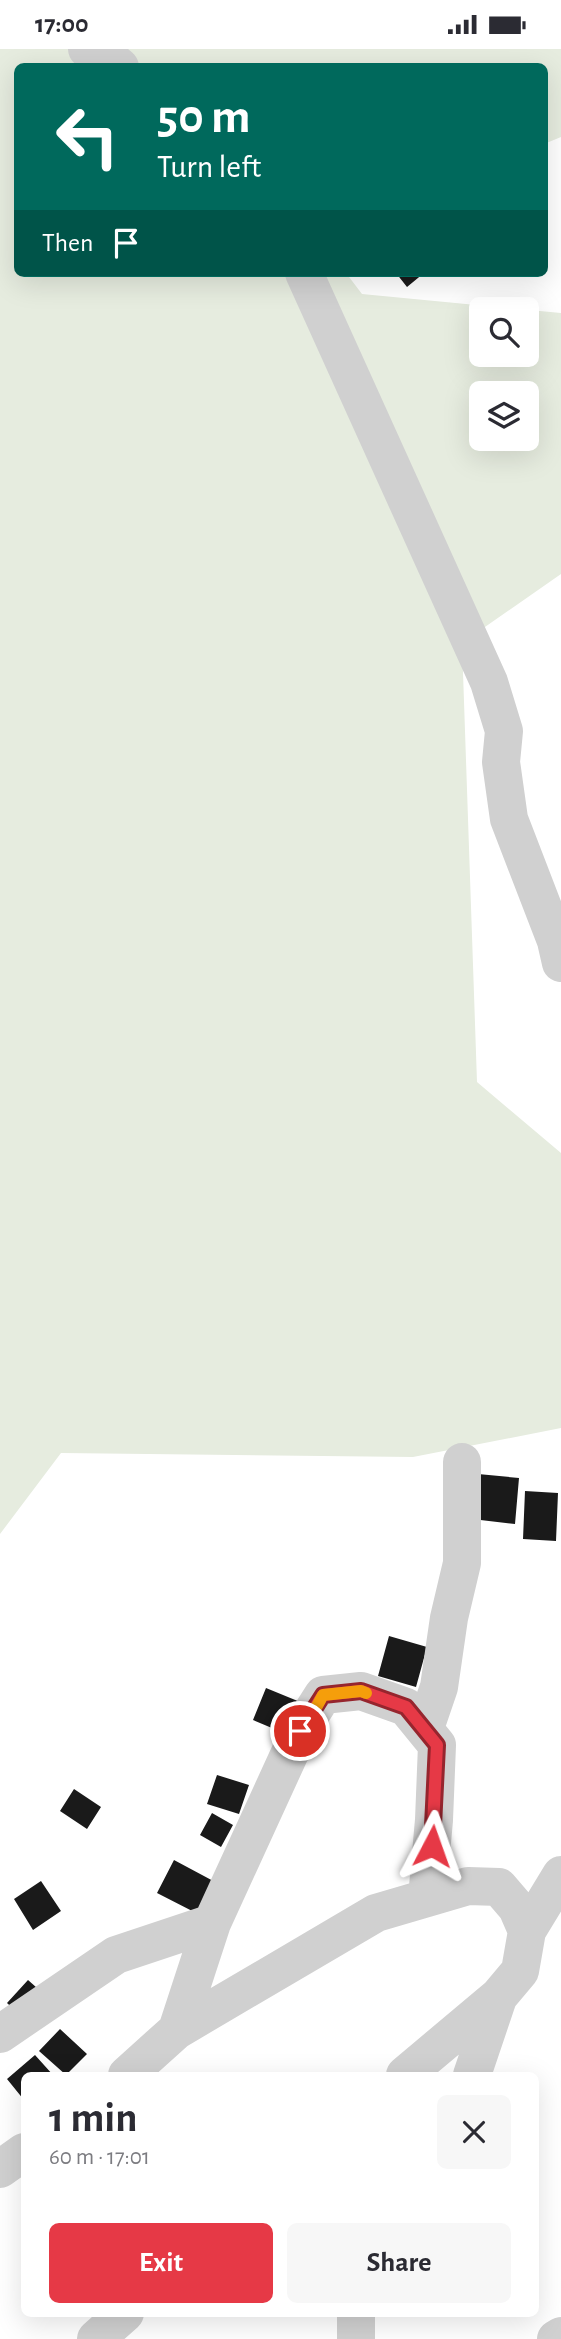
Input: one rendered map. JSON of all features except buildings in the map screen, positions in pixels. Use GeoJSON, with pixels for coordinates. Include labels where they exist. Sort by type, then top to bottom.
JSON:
{"type":"FeatureCollection","features":[{"type":"Feature","properties":{"kind":"street"},"geometry":{"type":"LineString","coordinates":[[87,49],[108,57],[115,63]]}},
{"type":"Feature","properties":{"kind":"street"},"geometry":{"type":"LineString","coordinates":[[305,277],[489,682],[504,731],[501,762],[509,818],[556,941],[561,963]]}},
{"type":"Feature","properties":{"kind":"street"},"geometry":{"type":"LineString","coordinates":[[425,1728],[439,1687],[449,1618],[462,1563],[462,1462]]}},
{"type":"Feature","properties":{"kind":"street"},"geometry":{"type":"LineString","coordinates":[[177,2030],[212,1923],[300,1731],[323,1695],[361,1691],[406,1707],[437,1745],[428,1898]]}},
{"type":"Feature","properties":{"kind":"street"},"geometry":{"type":"LineString","coordinates":[[409,2072],[499,1996],[520,1971],[527,1931],[561,1875]]}},
{"type":"Feature","properties":{"kind":"street"},"geometry":{"type":"LineString","coordinates":[[130,2072],[177,2030],[376,1913],[468,1886],[499,1887],[517,1908],[527,1931]]}},
{"type":"Feature","properties":{"kind":"street"},"geometry":{"type":"LineString","coordinates":[[0,2034],[116,1955],[212,1923]]}},
{"type":"Feature","properties":{"kind":"street"},"geometry":{"type":"LineString","coordinates":[[473,2072],[499,1996]]}},
{"type":"Feature","properties":{"kind":"street"},"geometry":{"type":"LineString","coordinates":[[0,2169],[21,2154]]}},
{"type":"Feature","properties":{"kind":"street"},"geometry":{"type":"LineString","coordinates":[[96,2339],[121,2317]]}},
{"type":"Feature","properties":{"kind":"street"},"geometry":{"type":"LineString","coordinates":[[356,2317],[356,2339]]}},
{"type":"Feature","properties":{"kind":"street"},"geometry":{"type":"LineString","coordinates":[[556,2339],[561,2336]]}},
{"type":"Feature","properties":{"kind":"shaded area"},"geometry":{"type":"Polygon","coordinates":[[[0,49],[561,49],[561,137],[548,142],[548,63],[14,63],[14,277],[349,277],[362,294],[469,304],[469,367],[539,367],[539,311],[561,313],[561,574],[462,643],[477,1082],[561,1153],[561,1428],[413,1457],[61,1453],[0,1534],[0,49]]]}},
{"type":"Feature","properties":{"kind":"slow traffic"},"geometry":{"type":"LineString","coordinates":[[317,1706],[323,1695],[361,1691],[366,1693]]}},
{"type":"Feature","properties":{"kind":"route"},"geometry":{"type":"LineString","coordinates":[[300,1731],[323,1695],[361,1691],[406,1707],[437,1745],[432,1846]]}}]}
